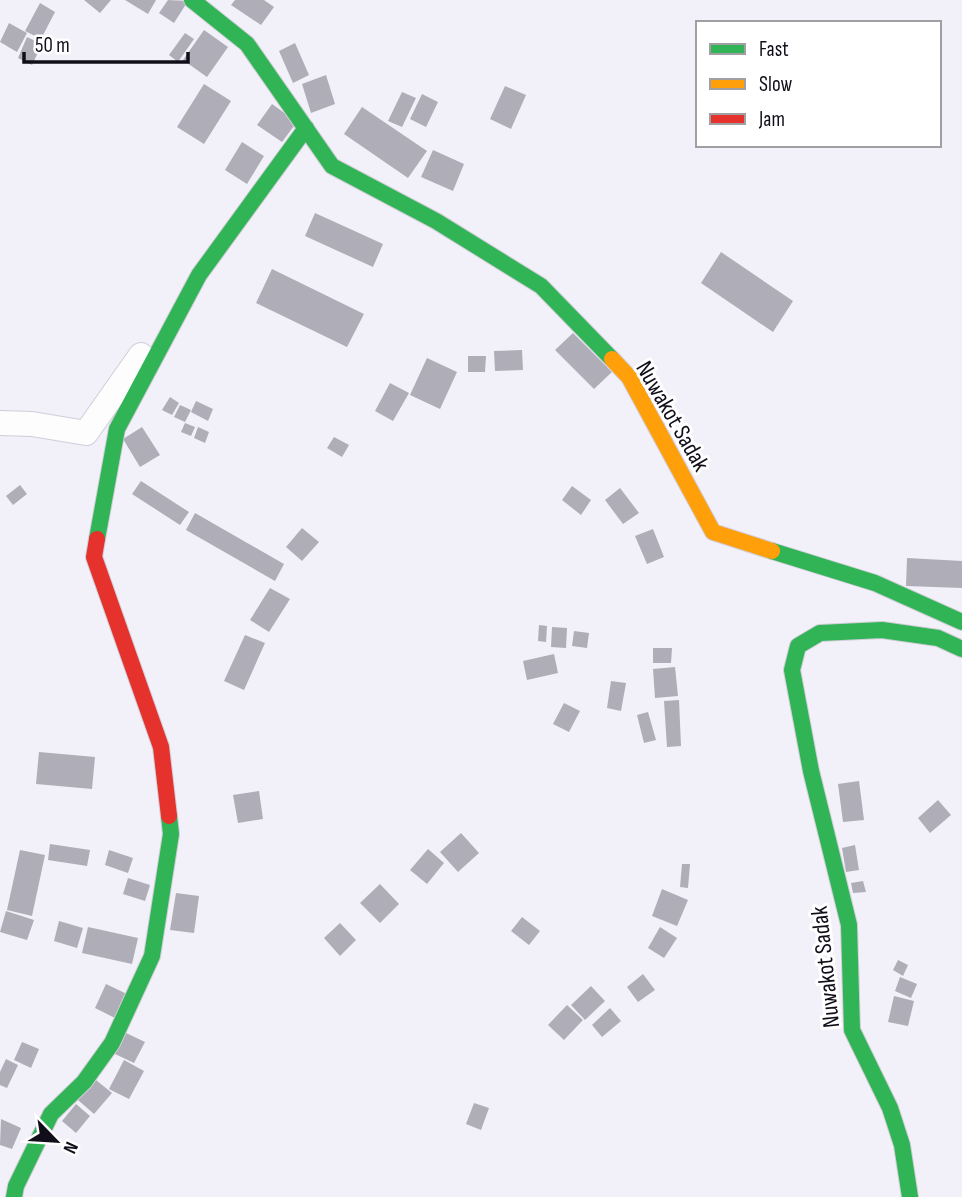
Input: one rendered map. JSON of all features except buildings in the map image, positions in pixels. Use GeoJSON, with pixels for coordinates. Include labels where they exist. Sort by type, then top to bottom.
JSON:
{"type":"FeatureCollection","features":[{"type":"Feature","properties":{"kind":"street","name":"Nuwakot Sadak"},"geometry":{"type":"LineString","coordinates":[[192,0],[247,44],[332,166],[436,220],[541,286],[629,377],[713,532],[875,583],[962,622]]}},
{"type":"Feature","properties":{"kind":"street"},"geometry":{"type":"LineString","coordinates":[[0,423],[32,424],[86,433],[306,128]]}},
{"type":"Feature","properties":{"kind":"street"},"geometry":{"type":"LineString","coordinates":[[13,1197],[51,1114],[84,1082],[113,1043],[152,957],[171,834],[161,747],[94,557],[117,429],[199,275]]}},
{"type":"Feature","properties":{"kind":"street","name":"Nuwakot Sadak"},"geometry":{"type":"LineString","coordinates":[[910,1197],[902,1145],[890,1108],[852,1030],[849,925],[811,771],[792,670],[798,646],[820,633],[882,630],[938,638],[962,649]]}},
{"type":"Feature","properties":{"kind":"traffic: fast"},"geometry":{"type":"LineString","coordinates":[[192,0],[247,44],[332,166],[436,221],[541,286],[612,359]]}},
{"type":"Feature","properties":{"kind":"traffic: fast"},"geometry":{"type":"LineString","coordinates":[[97,539],[117,429],[199,275],[306,128]]}},
{"type":"Feature","properties":{"kind":"traffic: fast"},"geometry":{"type":"LineString","coordinates":[[772,551],[875,583],[962,622]]}},
{"type":"Feature","properties":{"kind":"traffic: fast"},"geometry":{"type":"LineString","coordinates":[[910,1197],[902,1145],[890,1108],[852,1030],[849,925],[811,771],[792,670],[798,646],[820,633],[882,630],[938,638],[962,649]]}},
{"type":"Feature","properties":{"kind":"traffic: fast"},"geometry":{"type":"LineString","coordinates":[[14,1197],[16,1186],[51,1114],[84,1082],[112,1043],[152,956],[171,834],[169,816]]}},
{"type":"Feature","properties":{"kind":"traffic: slow"},"geometry":{"type":"LineString","coordinates":[[612,359],[629,377],[713,532],[772,551]]}},
{"type":"Feature","properties":{"kind":"traffic: jam"},"geometry":{"type":"LineString","coordinates":[[97,539],[94,557],[161,747],[169,816]]}}]}
